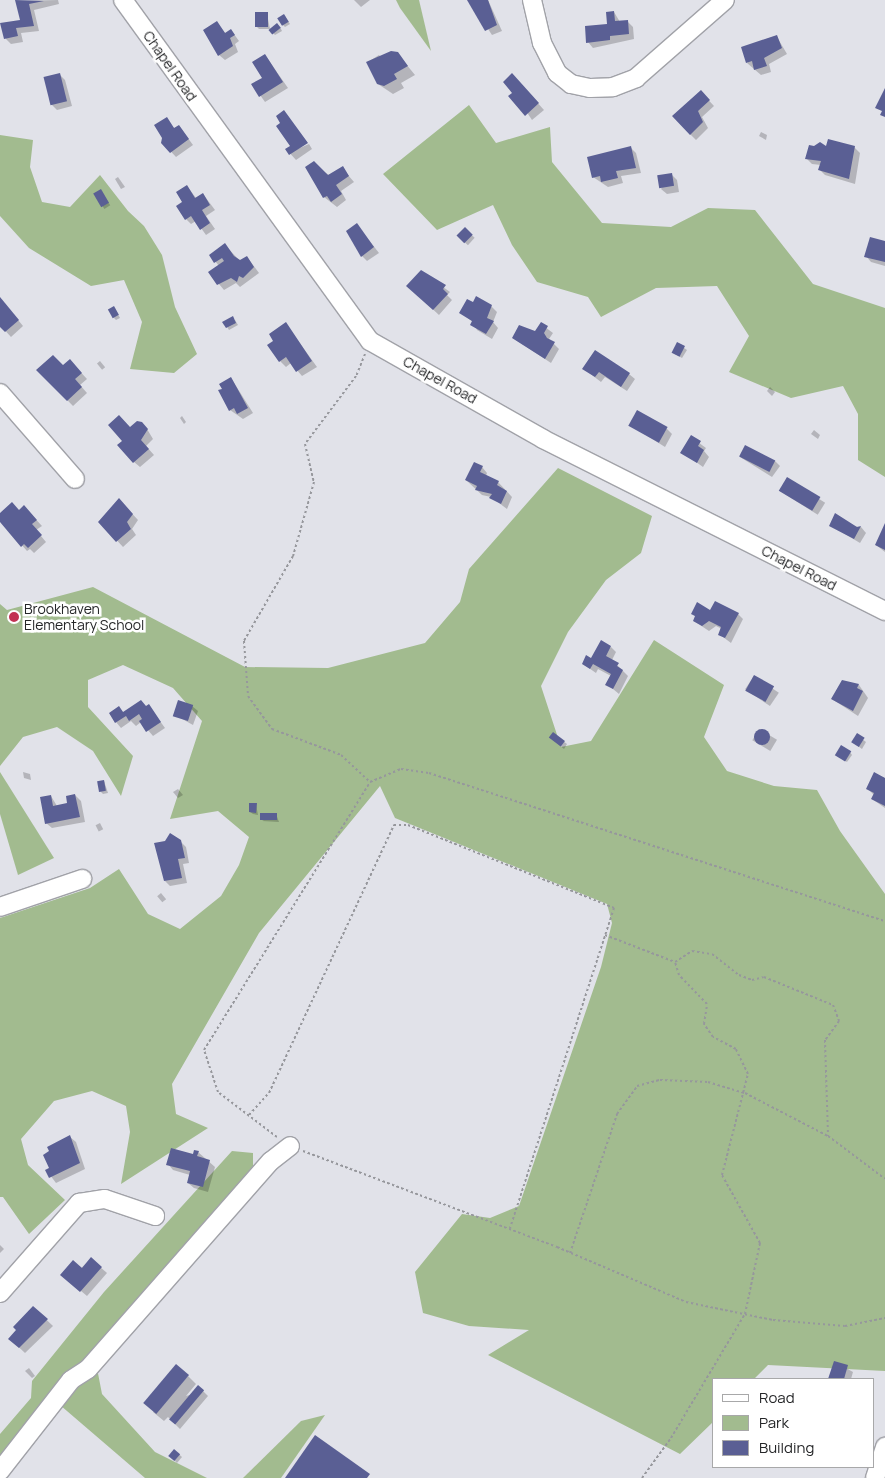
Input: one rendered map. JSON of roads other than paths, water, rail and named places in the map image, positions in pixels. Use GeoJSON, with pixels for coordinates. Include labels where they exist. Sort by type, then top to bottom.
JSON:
{"type":"FeatureCollection","features":[{"type":"Feature","properties":{"kind":"street","name":"Chapel Road"},"geometry":{"type":"LineString","coordinates":[[123,0],[370,342],[543,439],[885,612]]}},
{"type":"Feature","properties":{"kind":"street"},"geometry":{"type":"LineString","coordinates":[[532,0],[542,44],[557,73],[571,84],[590,88],[613,87],[636,78],[725,0]]}},
{"type":"Feature","properties":{"kind":"street"},"geometry":{"type":"LineString","coordinates":[[0,394],[75,479]]}},
{"type":"Feature","properties":{"kind":"street"},"geometry":{"type":"LineString","coordinates":[[0,907],[82,879]]}},
{"type":"Feature","properties":{"kind":"street"},"geometry":{"type":"LineString","coordinates":[[0,1471],[71,1380],[88,1369],[271,1161],[290,1146]]}},
{"type":"Feature","properties":{"kind":"street"},"geometry":{"type":"LineString","coordinates":[[0,1293],[79,1203],[105,1199],[155,1216]]}},
{"type":"Feature","properties":{"kind":"street"},"geometry":{"type":"LineString","coordinates":[[875,1478],[885,1447]]}},
{"type":"Feature","properties":{"kind":"place","name":"Brookhaven Elementary School"},"geometry":{"type":"Point","coordinates":[14,617]}}]}
